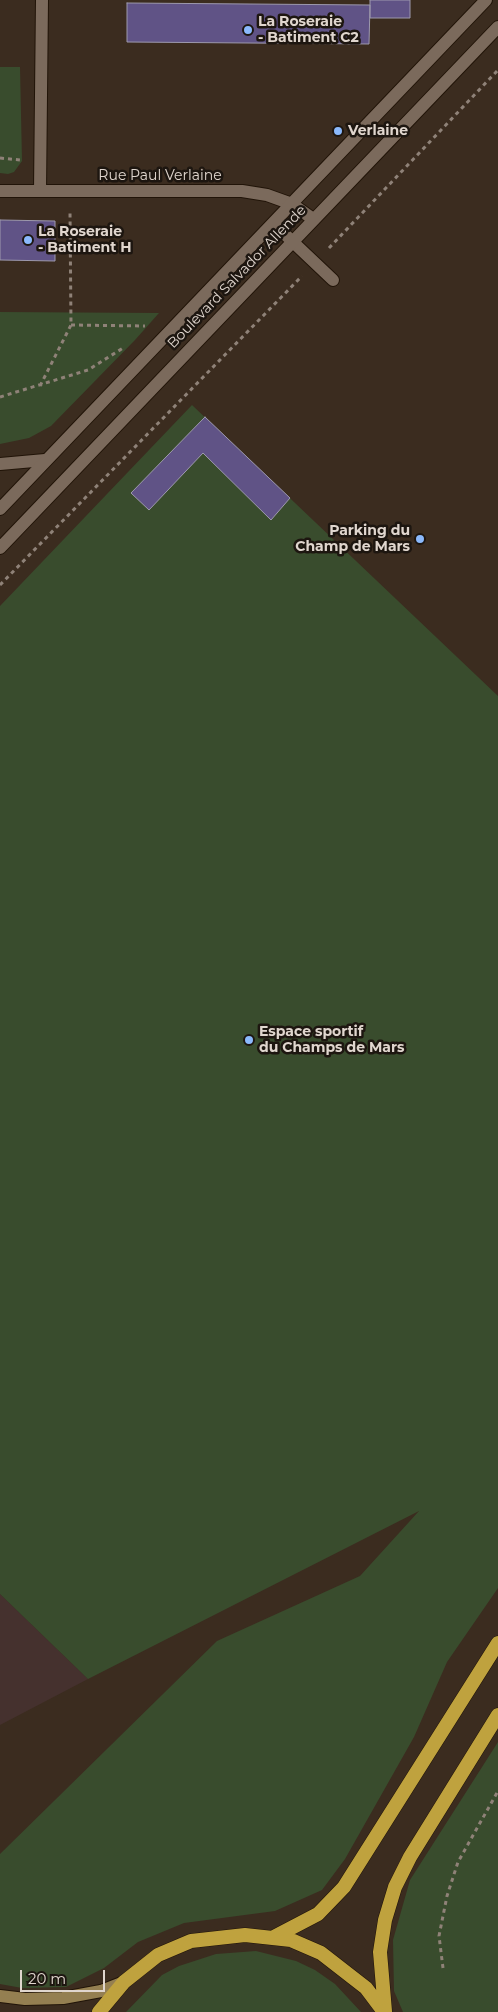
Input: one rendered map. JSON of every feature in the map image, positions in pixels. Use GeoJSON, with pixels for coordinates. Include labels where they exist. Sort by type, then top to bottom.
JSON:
{"type":"FeatureCollection","features":[{"type":"Feature","properties":{"kind":"highway"},"geometry":{"type":"LineString","coordinates":[[274,1937],[318,1914],[344,1887],[498,1643]]}},
{"type":"Feature","properties":{"kind":"highway"},"geometry":{"type":"LineString","coordinates":[[384,2012],[380,1952],[385,1920],[395,1887],[410,1857],[498,1715]]}},
{"type":"Feature","properties":{"kind":"highway"},"geometry":{"type":"LineString","coordinates":[[99,2012],[124,1982],[158,1955],[191,1941],[245,1935],[274,1937],[307,1946],[337,1964],[366,1988],[384,2012]]}},
{"type":"Feature","properties":{"kind":"main road"},"geometry":{"type":"LineString","coordinates":[[0,1996],[25,1999],[63,1998],[100,1990],[124,1982]]}},
{"type":"Feature","properties":{"kind":"street"},"geometry":{"type":"LineString","coordinates":[[40,191],[42,0]]}},
{"type":"Feature","properties":{"kind":"street","name":"Boulevard Salvador Allende"},"geometry":{"type":"LineString","coordinates":[[0,509],[486,0]]}},
{"type":"Feature","properties":{"kind":"street","name":"Boulevard Salvador Allende"},"geometry":{"type":"LineString","coordinates":[[0,548],[498,27]]}},
{"type":"Feature","properties":{"kind":"street","name":"Rue Paul Verlaine"},"geometry":{"type":"LineString","coordinates":[[0,191],[242,191],[267,195],[292,204],[313,219]]}},
{"type":"Feature","properties":{"kind":"street"},"geometry":{"type":"LineString","coordinates":[[274,224],[333,280]]}},
{"type":"Feature","properties":{"kind":"street"},"geometry":{"type":"LineString","coordinates":[[0,464],[45,460]]}},
{"type":"Feature","properties":{"kind":"path"},"geometry":{"type":"LineString","coordinates":[[0,585],[314,263],[498,70]]}},
{"type":"Feature","properties":{"kind":"path"},"geometry":{"type":"LineString","coordinates":[[40,386],[71,325],[70,191]]}},
{"type":"Feature","properties":{"kind":"path"},"geometry":{"type":"LineString","coordinates":[[71,325],[149,326]]}},
{"type":"Feature","properties":{"kind":"path"},"geometry":{"type":"LineString","coordinates":[[0,397],[88,370],[128,345]]}},
{"type":"Feature","properties":{"kind":"path"},"geometry":{"type":"LineString","coordinates":[[443,1968],[439,1936],[447,1896],[458,1862],[498,1791]]}},
{"type":"Feature","properties":{"kind":"shaded area"},"geometry":{"type":"Polygon","coordinates":[[[0,1594],[88,1679],[0,1725],[0,1594]]]}},
{"type":"Feature","properties":{"kind":"green space"},"geometry":{"type":"Polygon","coordinates":[[[0,67],[20,67],[22,161],[14,172],[8,174],[0,173],[0,67]]]}},
{"type":"Feature","properties":{"kind":"green space"},"geometry":{"type":"Polygon","coordinates":[[[0,312],[159,313],[51,426],[29,438],[0,444],[0,312]]]}},
{"type":"Feature","properties":{"kind":"green space","name":"Espace sportif du Champs de Mars"},"geometry":{"type":"Polygon","coordinates":[[[192,405],[498,696],[498,1588],[447,1662],[414,1737],[345,1859],[322,1890],[275,1911],[184,1923],[138,1942],[104,1968],[66,1987],[22,1988],[0,1984],[0,1854],[217,1641],[360,1576],[419,1511],[88,1679],[0,1594],[0,606],[192,405]]]}},
{"type":"Feature","properties":{"kind":"green space"},"geometry":{"type":"Polygon","coordinates":[[[498,1742],[498,2012],[403,2012],[394,1991],[393,1940],[410,1880],[498,1742]]]}},
{"type":"Feature","properties":{"kind":"green space"},"geometry":{"type":"Polygon","coordinates":[[[256,1951],[296,1961],[315,1970],[335,1984],[361,2012],[126,2012],[162,1975],[179,1966],[216,1954],[256,1951]]]}},
{"type":"Feature","properties":{"kind":"building"},"geometry":{"type":"Polygon","coordinates":[[[370,0],[410,0],[410,18],[370,18],[370,0]]]}},
{"type":"Feature","properties":{"kind":"building","name":"La Roseraie - Batiment C2"},"geometry":{"type":"Polygon","coordinates":[[[127,3],[370,5],[369,44],[127,42],[127,3]]]}},
{"type":"Feature","properties":{"kind":"building","name":"La Roseraie - Batiment H"},"geometry":{"type":"Polygon","coordinates":[[[0,220],[55,221],[55,261],[0,260],[0,220]]]}},
{"type":"Feature","properties":{"kind":"building"},"geometry":{"type":"Polygon","coordinates":[[[205,417],[290,498],[271,520],[203,453],[149,510],[131,493],[205,417]]]}},
{"type":"Feature","properties":{"kind":"place","name":"La Roseraie - Batiment C2"},"geometry":{"type":"Point","coordinates":[248,30]}},
{"type":"Feature","properties":{"kind":"place","name":"Verlaine"},"geometry":{"type":"Point","coordinates":[338,131]}},
{"type":"Feature","properties":{"kind":"place","name":"La Roseraie - Batiment H"},"geometry":{"type":"Point","coordinates":[28,240]}},
{"type":"Feature","properties":{"kind":"place","name":"Parking du Champ de Mars"},"geometry":{"type":"Point","coordinates":[420,539]}},
{"type":"Feature","properties":{"kind":"place","name":"Espace sportif du Champs de Mars"},"geometry":{"type":"Point","coordinates":[249,1040]}}]}
